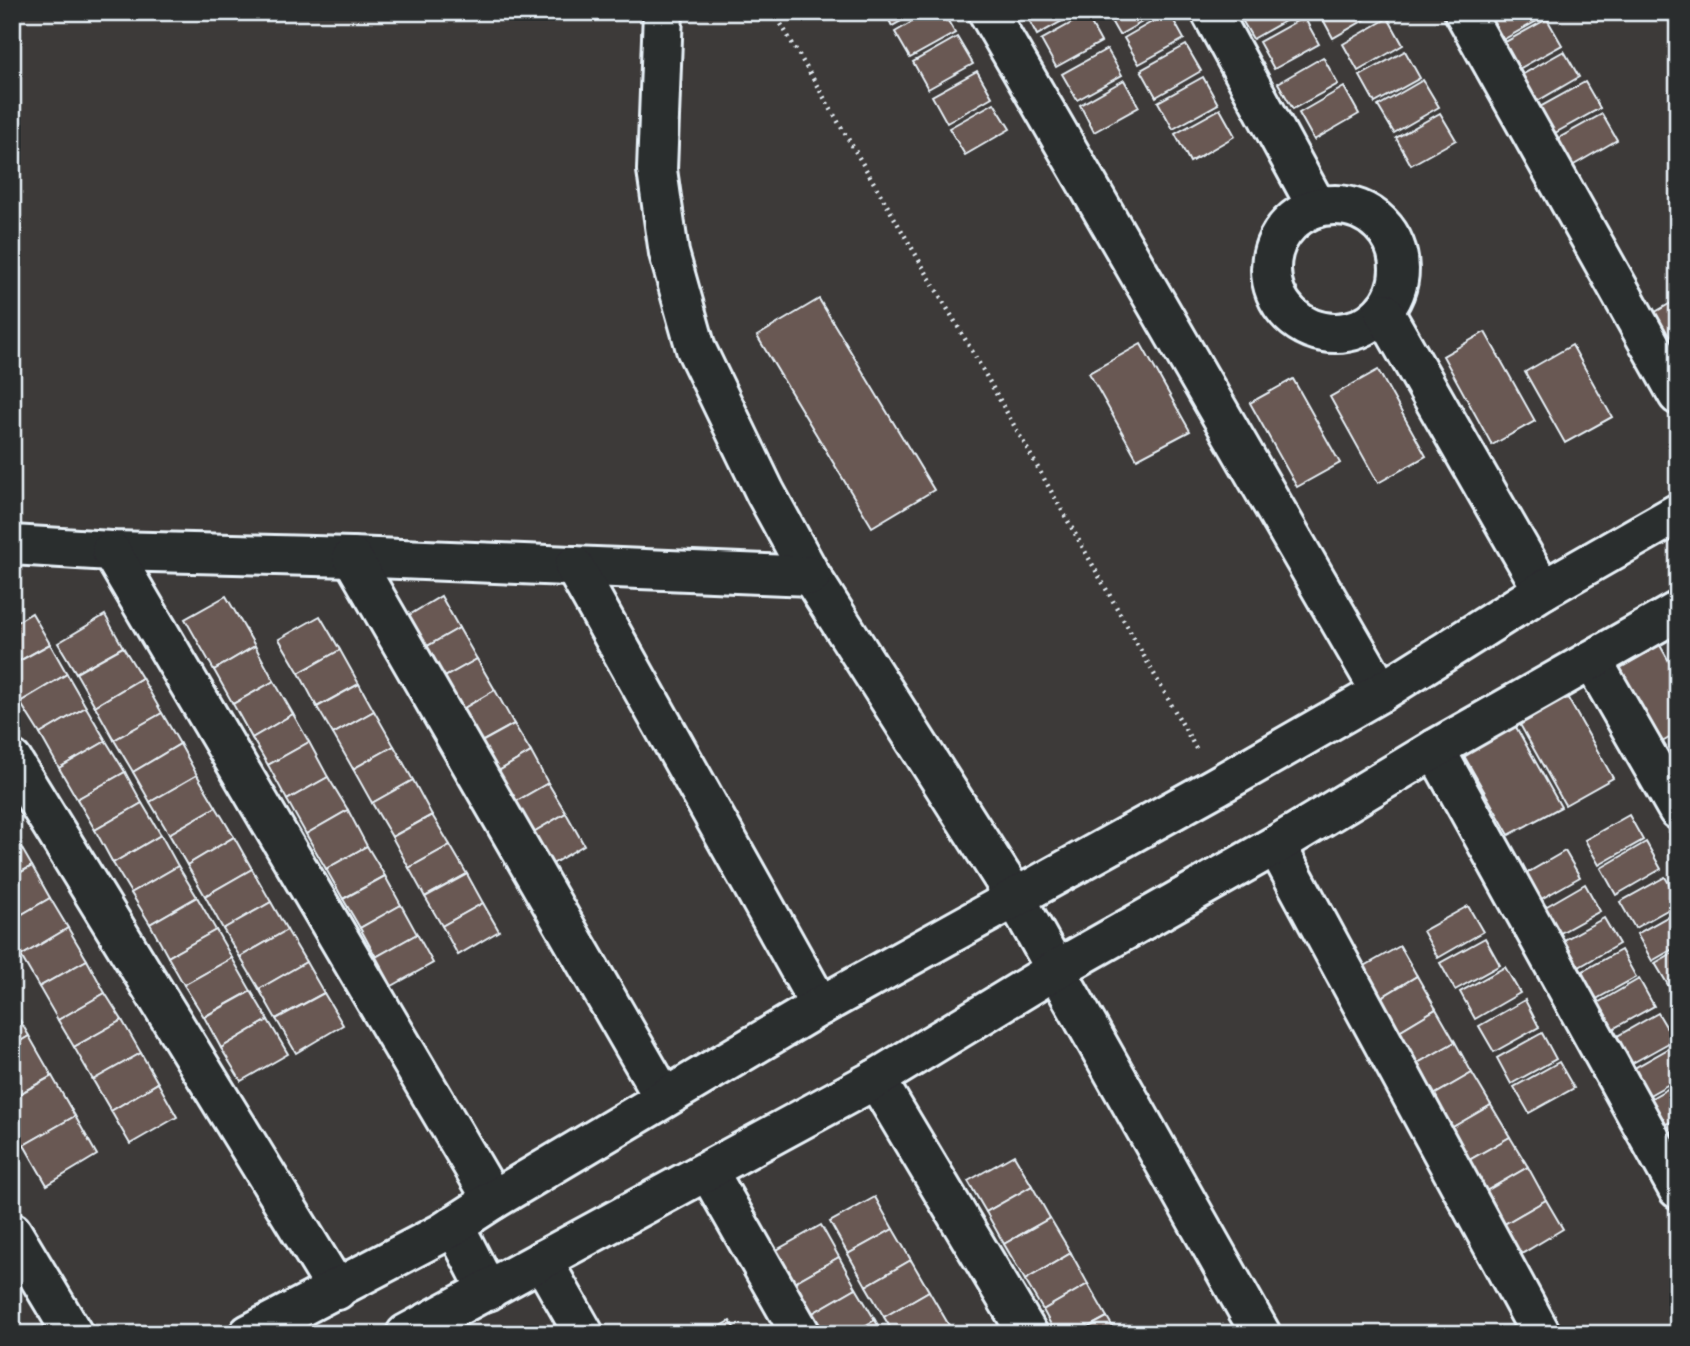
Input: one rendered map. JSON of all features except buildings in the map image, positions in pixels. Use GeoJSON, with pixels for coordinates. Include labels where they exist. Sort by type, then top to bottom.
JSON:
{"type":"FeatureCollection","features":[{"type":"Feature","properties":{"kind":"street"},"geometry":{"type":"LineString","coordinates":[[663,12],[657,170],[669,253],[696,349],[765,492],[811,576],[1015,897],[1261,1334]]}},
{"type":"Feature","properties":{"kind":"street"},"geometry":{"type":"LineString","coordinates":[[988,12],[1381,692]]}},
{"type":"Feature","properties":{"kind":"street"},"geometry":{"type":"LineString","coordinates":[[1210,12],[1317,206]]}},
{"type":"Feature","properties":{"kind":"street"},"geometry":{"type":"LineString","coordinates":[[1464,12],[1678,395]]}},
{"type":"Feature","properties":{"kind":"street"},"geometry":{"type":"LineString","coordinates":[[1317,206],[1350,206],[1379,222],[1397,249],[1399,282],[1384,312],[1356,331],[1322,333],[1292,317],[1273,289],[1272,254],[1288,225],[1317,206]]}},
{"type":"Feature","properties":{"kind":"street"},"geometry":{"type":"LineString","coordinates":[[1384,312],[1543,590]]}},
{"type":"Feature","properties":{"kind":"street"},"geometry":{"type":"LineString","coordinates":[[249,1334],[337,1290],[454,1225],[820,1006],[1381,692],[1543,590],[1678,513]]}},
{"type":"Feature","properties":{"kind":"street"},"geometry":{"type":"LineString","coordinates":[[12,545],[111,551],[352,557],[811,576]]}},
{"type":"Feature","properties":{"kind":"street"},"geometry":{"type":"LineString","coordinates":[[111,551],[493,1200]]}},
{"type":"Feature","properties":{"kind":"street"},"geometry":{"type":"LineString","coordinates":[[352,557],[664,1098]]}},
{"type":"Feature","properties":{"kind":"street"},"geometry":{"type":"LineString","coordinates":[[574,566],[820,1006]]}},
{"type":"Feature","properties":{"kind":"street"},"geometry":{"type":"LineString","coordinates":[[406,1334],[876,1079],[1057,969],[1678,611]]}},
{"type":"Feature","properties":{"kind":"street"},"geometry":{"type":"LineString","coordinates":[[1592,660],[1678,810]]}},
{"type":"Feature","properties":{"kind":"street"},"geometry":{"type":"LineString","coordinates":[[1435,749],[1678,1189]]}},
{"type":"Feature","properties":{"kind":"street"},"geometry":{"type":"LineString","coordinates":[[12,760],[337,1290]]}},
{"type":"Feature","properties":{"kind":"street"},"geometry":{"type":"LineString","coordinates":[[1276,845],[1541,1334]]}},
{"type":"Feature","properties":{"kind":"street"},"geometry":{"type":"LineString","coordinates":[[876,1079],[1028,1334]]}},
{"type":"Feature","properties":{"kind":"street"},"geometry":{"type":"LineString","coordinates":[[708,1171],[801,1334]]}},
{"type":"Feature","properties":{"kind":"street"},"geometry":{"type":"LineString","coordinates":[[454,1225],[488,1291]]}},
{"type":"Feature","properties":{"kind":"street"},"geometry":{"type":"LineString","coordinates":[[12,1232],[73,1334]]}},
{"type":"Feature","properties":{"kind":"street"},"geometry":{"type":"LineString","coordinates":[[542,1260],[584,1334]]}},
{"type":"Feature","properties":{"kind":"path"},"geometry":{"type":"LineString","coordinates":[[774,12],[982,368],[1217,786]]}}]}
